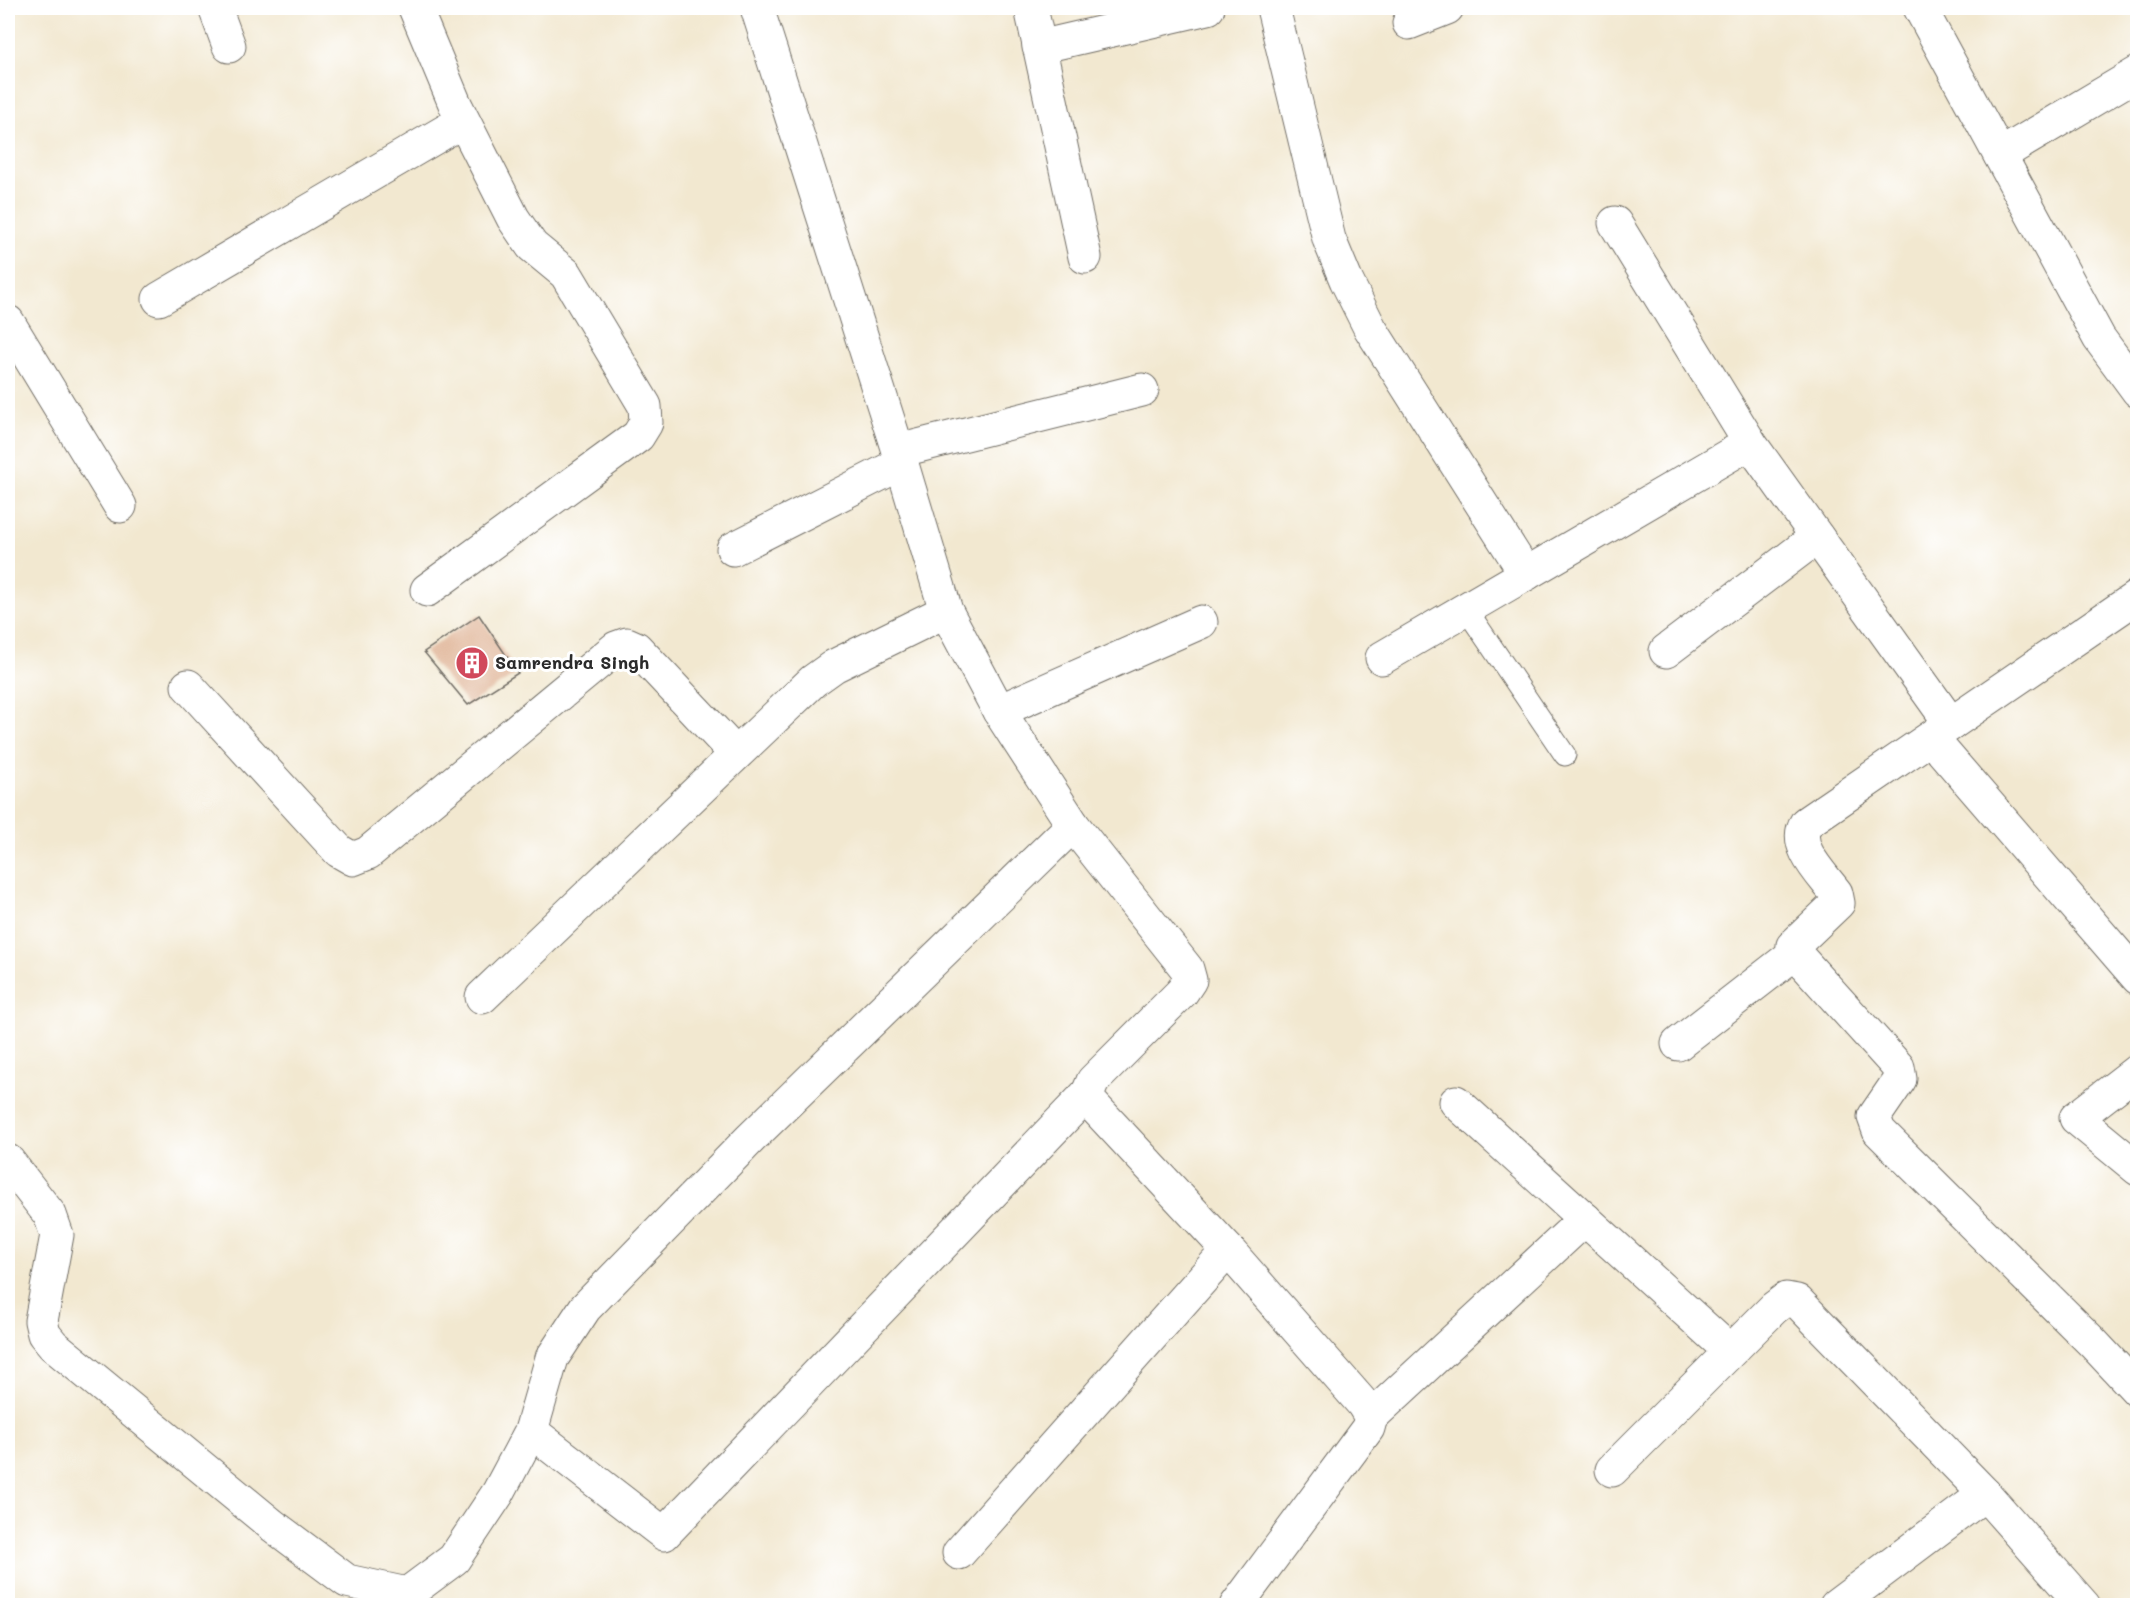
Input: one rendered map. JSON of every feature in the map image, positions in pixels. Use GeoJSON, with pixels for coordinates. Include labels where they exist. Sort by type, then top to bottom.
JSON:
{"type":"FeatureCollection","features":[{"type":"Feature","properties":{"kind":"street"},"geometry":{"type":"LineString","coordinates":[[215,8],[229,46]]}},
{"type":"Feature","properties":{"kind":"street"},"geometry":{"type":"LineString","coordinates":[[415,8],[463,122],[513,218],[532,246],[566,274],[645,406],[646,423],[638,436],[427,590]]}},
{"type":"Feature","properties":{"kind":"street"},"geometry":{"type":"LineString","coordinates":[[531,1431],[664,1534],[1088,1093],[1093,1081],[1182,992],[1190,980],[1187,969],[1073,825],[999,711],[946,611],[900,457],[757,8]]}},
{"type":"Feature","properties":{"kind":"street"},"geometry":{"type":"LineString","coordinates":[[1031,8],[1085,257]]}},
{"type":"Feature","properties":{"kind":"street"},"geometry":{"type":"LineString","coordinates":[[1039,47],[1208,8]]}},
{"type":"Feature","properties":{"kind":"street"},"geometry":{"type":"LineString","coordinates":[[1273,8],[1329,239],[1346,280],[1370,328],[1526,574]]}},
{"type":"Feature","properties":{"kind":"street"},"geometry":{"type":"LineString","coordinates":[[1409,23],[1447,8]]}},
{"type":"Feature","properties":{"kind":"street"},"geometry":{"type":"LineString","coordinates":[[1920,8],[2099,338],[2138,391]]}},
{"type":"Feature","properties":{"kind":"street"},"geometry":{"type":"LineString","coordinates":[[2000,155],[2138,73]]}},
{"type":"Feature","properties":{"kind":"street"},"geometry":{"type":"LineString","coordinates":[[159,299],[463,122]]}},
{"type":"Feature","properties":{"kind":"street"},"geometry":{"type":"LineString","coordinates":[[1615,223],[1750,443],[1818,537],[1941,731],[2138,978]]}},
{"type":"Feature","properties":{"kind":"street"},"geometry":{"type":"LineString","coordinates":[[8,322],[120,506]]}},
{"type":"Feature","properties":{"kind":"street"},"geometry":{"type":"LineString","coordinates":[[733,549],[900,457],[1142,390]]}},
{"type":"Feature","properties":{"kind":"street"},"geometry":{"type":"LineString","coordinates":[[1382,658],[1750,443]]}},
{"type":"Feature","properties":{"kind":"street"},"geometry":{"type":"LineString","coordinates":[[1666,651],[1818,537]]}},
{"type":"Feature","properties":{"kind":"street"},"geometry":{"type":"LineString","coordinates":[[2138,596],[1806,823],[1800,832],[1801,843],[1836,893],[1838,903],[1793,946],[1795,953],[1898,1067],[1900,1079],[1874,1117],[1879,1131],[2094,1344],[2138,1392]]}},
{"type":"Feature","properties":{"kind":"street"},"geometry":{"type":"LineString","coordinates":[[482,997],[813,681],[834,666],[946,611]]}},
{"type":"Feature","properties":{"kind":"street"},"geometry":{"type":"LineString","coordinates":[[999,711],[1201,622]]}},
{"type":"Feature","properties":{"kind":"street"},"geometry":{"type":"LineString","coordinates":[[188,686],[339,851],[353,859],[368,853],[616,648],[627,644],[636,648],[736,754]]}},
{"type":"Feature","properties":{"kind":"street"},"geometry":{"type":"LineString","coordinates":[[8,1161],[50,1215],[55,1225],[57,1235],[41,1321],[44,1334],[53,1345],[272,1525],[347,1581],[407,1593],[454,1559],[498,1492],[531,1431],[552,1358],[585,1308],[752,1138],[1073,825]]}},
{"type":"Feature","properties":{"kind":"street"},"geometry":{"type":"LineString","coordinates":[[1678,1044],[1795,953]]}},
{"type":"Feature","properties":{"kind":"street"},"geometry":{"type":"LineString","coordinates":[[2138,1070],[2076,1119],[2138,1169]]}},
{"type":"Feature","properties":{"kind":"street"},"geometry":{"type":"LineString","coordinates":[[1088,1093],[1090,1102],[1228,1250],[1363,1404],[1371,1417]]}},
{"type":"Feature","properties":{"kind":"street"},"geometry":{"type":"LineString","coordinates":[[1456,1102],[1730,1351]]}},
{"type":"Feature","properties":{"kind":"street"},"geometry":{"type":"LineString","coordinates":[[1236,1605],[1368,1428],[1371,1417],[1585,1219]]}},
{"type":"Feature","properties":{"kind":"street"},"geometry":{"type":"LineString","coordinates":[[959,1553],[1228,1250]]}},
{"type":"Feature","properties":{"kind":"street"},"geometry":{"type":"LineString","coordinates":[[1612,1470],[1730,1351],[1786,1299],[1797,1300],[1984,1494],[2084,1605]]}},
{"type":"Feature","properties":{"kind":"street"},"geometry":{"type":"LineString","coordinates":[[1836,1605],[1984,1494]]}},
{"type":"Feature","properties":{"kind":"lane"},"geometry":{"type":"LineString","coordinates":[[1466,609],[1565,755]]}},
{"type":"Feature","properties":{"kind":"building","name":"Samrendra Singh"},"geometry":{"type":"Polygon","coordinates":[[[479,615],[518,673],[468,705],[424,652],[479,615]]]}},
{"type":"Feature","properties":{"kind":"place","name":"Samrendra Singh"},"geometry":{"type":"Point","coordinates":[472,663]}}]}
